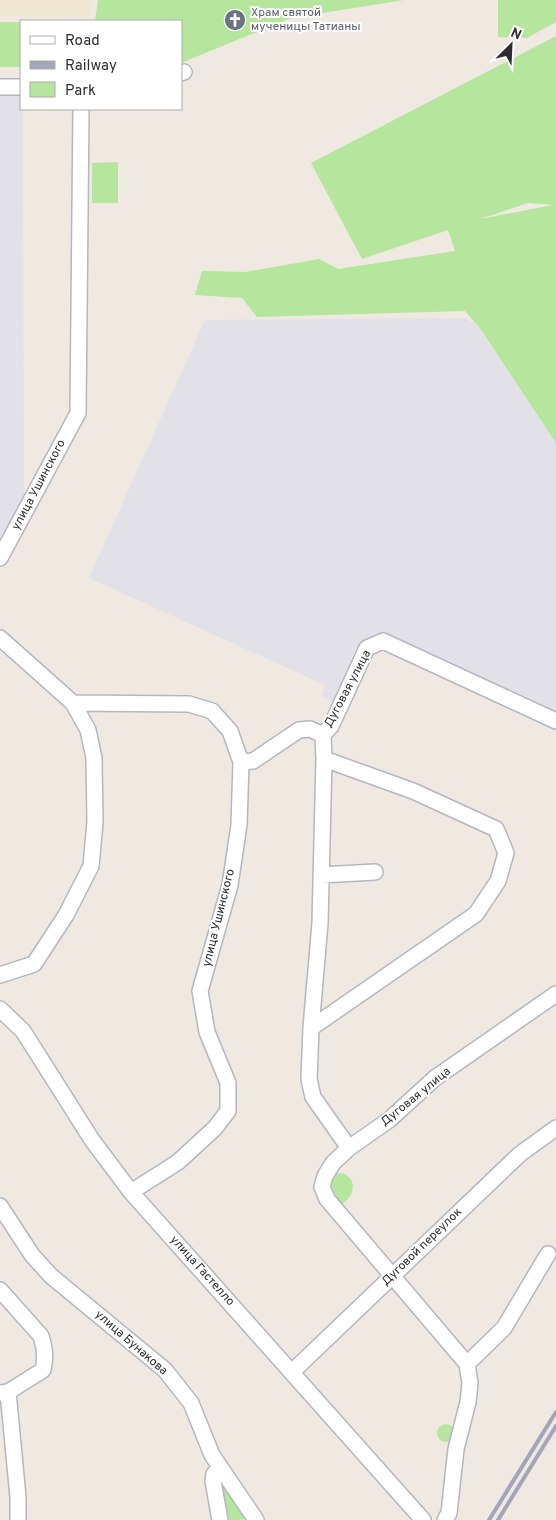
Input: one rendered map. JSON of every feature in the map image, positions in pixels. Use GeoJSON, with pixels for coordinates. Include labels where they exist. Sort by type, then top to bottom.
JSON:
{"type":"FeatureCollection","features":[{"type":"Feature","properties":{"kind":"street"},"geometry":{"type":"LineString","coordinates":[[0,87],[20,87]]}},
{"type":"Feature","properties":{"kind":"street","name":"улица Ушинского"},"geometry":{"type":"LineString","coordinates":[[0,558],[78,413],[81,110]]}},
{"type":"Feature","properties":{"kind":"street"},"geometry":{"type":"LineString","coordinates":[[0,638],[73,703],[88,730],[94,758],[95,822],[91,866],[66,915],[34,964],[0,975]]}},
{"type":"Feature","properties":{"kind":"street","name":"Дуговая улица"},"geometry":{"type":"LineString","coordinates":[[349,1148],[313,1097],[309,1079],[320,923],[324,759],[322,735],[331,726],[367,648],[383,641],[556,721]]}},
{"type":"Feature","properties":{"kind":"street","name":"улица Ушинского"},"geometry":{"type":"LineString","coordinates":[[73,703],[188,704],[212,711],[230,731],[240,762],[240,825],[230,885],[200,991],[207,1032],[228,1084],[228,1111],[215,1128],[178,1162],[131,1192]]}},
{"type":"Feature","properties":{"kind":"street"},"geometry":{"type":"LineString","coordinates":[[240,762],[253,761],[299,730],[310,729],[322,735]]}},
{"type":"Feature","properties":{"kind":"street"},"geometry":{"type":"LineString","coordinates":[[312,1028],[476,914],[498,881],[506,853],[496,829],[413,791],[324,759]]}},
{"type":"Feature","properties":{"kind":"street"},"geometry":{"type":"LineString","coordinates":[[321,875],[375,872]]}},
{"type":"Feature","properties":{"kind":"street","name":"Дуговая улица"},"geometry":{"type":"LineString","coordinates":[[467,1364],[327,1199],[322,1187],[325,1176],[333,1164],[349,1148],[389,1120],[435,1078],[556,994]]}},
{"type":"Feature","properties":{"kind":"street","name":"улица Гастелло"},"geometry":{"type":"LineString","coordinates":[[0,1009],[23,1031],[92,1140],[131,1192],[423,1520]]}},
{"type":"Feature","properties":{"kind":"street","name":"Дуговой переулок"},"geometry":{"type":"LineString","coordinates":[[292,1372],[520,1154],[556,1128]]}},
{"type":"Feature","properties":{"kind":"street","name":"улица Бунакова"},"geometry":{"type":"LineString","coordinates":[[0,1206],[32,1255],[51,1276],[165,1370],[191,1402],[219,1468],[256,1520]]}},
{"type":"Feature","properties":{"kind":"street"},"geometry":{"type":"LineString","coordinates":[[445,1520],[449,1514],[456,1449],[468,1402],[470,1383],[467,1364],[504,1328],[548,1254]]}},
{"type":"Feature","properties":{"kind":"street"},"geometry":{"type":"LineString","coordinates":[[0,1290],[41,1336],[44,1346],[45,1360],[43,1370],[4,1393],[18,1497],[18,1520]]}},
{"type":"Feature","properties":{"kind":"street"},"geometry":{"type":"LineString","coordinates":[[219,1468],[214,1474],[213,1480],[220,1520]]}},
{"type":"Feature","properties":{"kind":"shaded area"},"geometry":{"type":"Polygon","coordinates":[[[0,0],[91,0],[91,16],[0,17],[0,0]]]}},
{"type":"Feature","properties":{"kind":"shaded area"},"geometry":{"type":"Polygon","coordinates":[[[20,90],[20,110],[23,110],[24,495],[0,543],[0,91],[20,90]]]}},
{"type":"Feature","properties":{"kind":"shaded area"},"geometry":{"type":"Polygon","coordinates":[[[464,318],[476,324],[556,443],[556,714],[373,634],[339,704],[322,697],[325,685],[89,578],[205,320],[464,318]]]}},
{"type":"Feature","properties":{"kind":"green space"},"geometry":{"type":"Polygon","coordinates":[[[98,0],[404,0],[291,18],[182,63],[182,20],[95,20],[98,0]]]}},
{"type":"Feature","properties":{"kind":"green space"},"geometry":{"type":"Polygon","coordinates":[[[498,0],[556,0],[556,22],[527,38],[498,37],[498,0]]]}},
{"type":"Feature","properties":{"kind":"green space"},"geometry":{"type":"Polygon","coordinates":[[[0,22],[20,22],[20,67],[0,67],[0,22]]]}},
{"type":"Feature","properties":{"kind":"green space"},"geometry":{"type":"Polygon","coordinates":[[[556,36],[556,443],[479,327],[465,311],[257,317],[242,298],[195,295],[202,271],[245,272],[319,259],[338,269],[455,251],[448,230],[362,259],[311,163],[556,36]],[[528,203],[480,219],[553,205],[528,203]]]}},
{"type":"Feature","properties":{"kind":"green space"},"geometry":{"type":"Polygon","coordinates":[[[118,162],[118,203],[92,203],[92,163],[118,162]]]}},
{"type":"Feature","properties":{"kind":"green space"},"geometry":{"type":"Polygon","coordinates":[[[342,1173],[350,1178],[353,1188],[346,1201],[336,1206],[321,1181],[334,1174],[342,1173]]]}},
{"type":"Feature","properties":{"kind":"green space"},"geometry":{"type":"Polygon","coordinates":[[[446,1424],[452,1427],[455,1433],[452,1439],[446,1442],[440,1439],[437,1433],[440,1427],[446,1424]]]}},
{"type":"Feature","properties":{"kind":"green space"},"geometry":{"type":"Polygon","coordinates":[[[223,1483],[250,1518],[223,1520],[218,1487],[223,1483]]]}},
{"type":"Feature","properties":{"kind":"railway"},"geometry":{"type":"LineString","coordinates":[[489,1520],[556,1412]]}},
{"type":"Feature","properties":{"kind":"railway"},"geometry":{"type":"LineString","coordinates":[[498,1520],[556,1426]]}},
{"type":"Feature","properties":{"kind":"place","name":"Храм святой мученицы Татианы"},"geometry":{"type":"Point","coordinates":[235,20]}}]}
